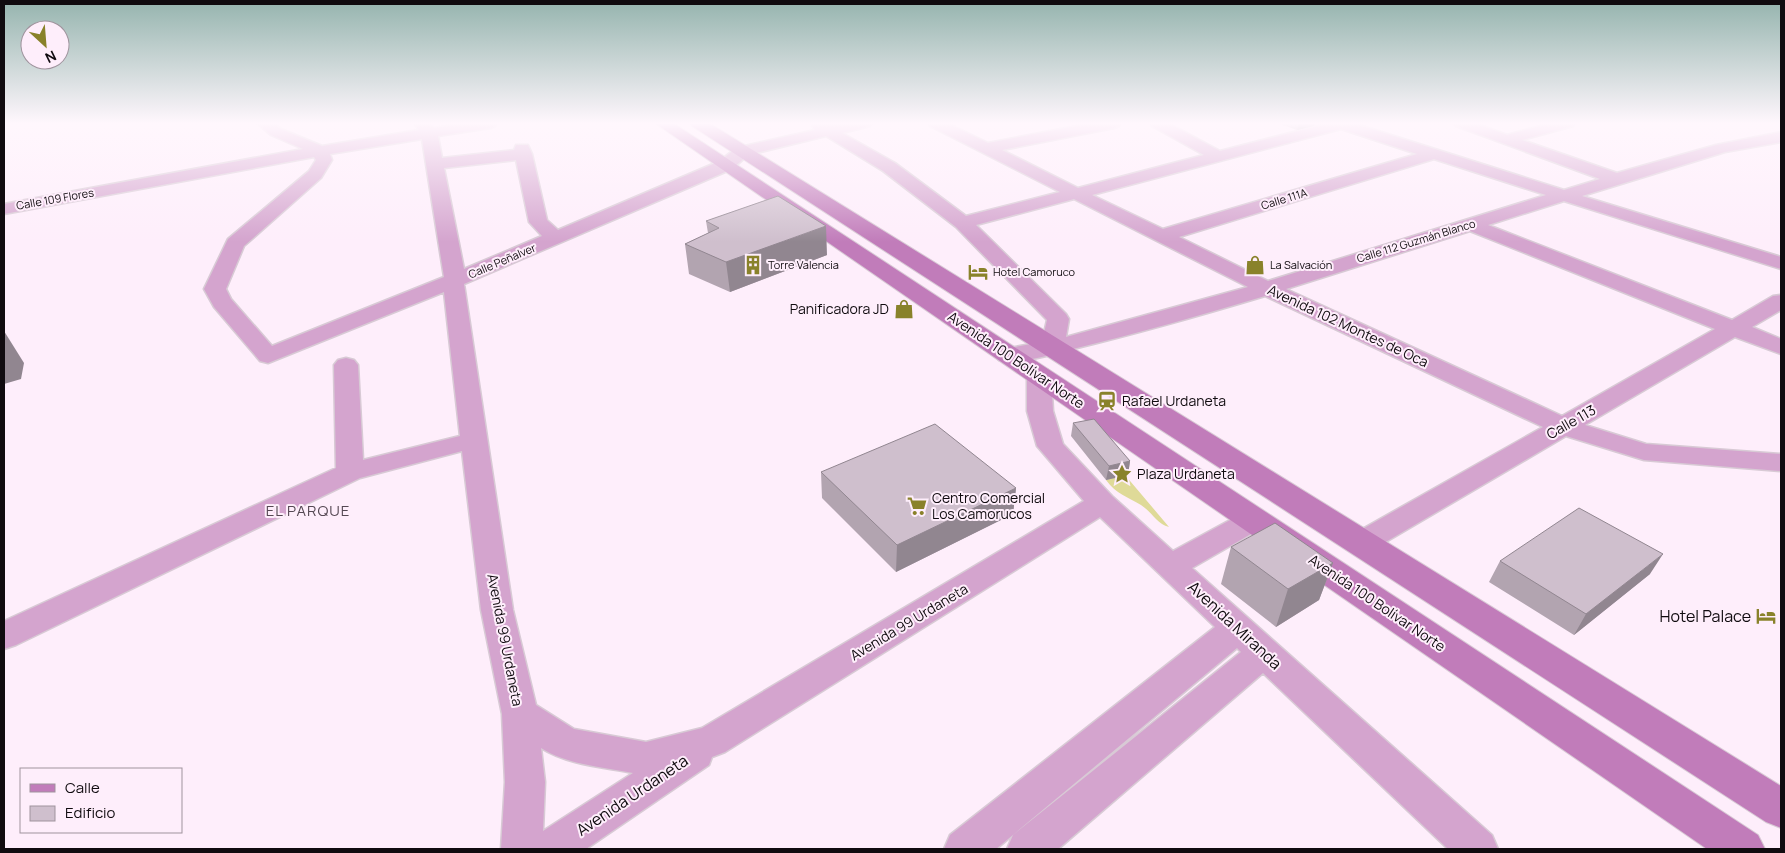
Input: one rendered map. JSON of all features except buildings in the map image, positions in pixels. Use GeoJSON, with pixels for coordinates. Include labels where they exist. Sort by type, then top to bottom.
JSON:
{"type":"FeatureCollection","features":[{"type":"Feature","properties":{"kind":"main road","name":"Avenida 100 Bolívar Norte"},"geometry":{"type":"LineString","coordinates":[[723,163],[1007,355],[1045,361],[1361,543],[1781,809]]}},
{"type":"Feature","properties":{"kind":"main road","name":"Avenida 100 Bolívar Norte"},"geometry":{"type":"LineString","coordinates":[[760,163],[1045,361],[1253,520],[1743,849]]}},
{"type":"Feature","properties":{"kind":"street","name":"Calle 109 Flores"},"geometry":{"type":"LineString","coordinates":[[4,209],[256,163]]}},
{"type":"Feature","properties":{"kind":"street"},"geometry":{"type":"LineString","coordinates":[[276,354],[266,356],[222,302],[215,289],[235,243],[315,174],[322,163]]}},
{"type":"Feature","properties":{"kind":"street"},"geometry":{"type":"LineString","coordinates":[[435,164],[443,163]]}},
{"type":"Feature","properties":{"kind":"street"},"geometry":{"type":"LineString","coordinates":[[525,163],[538,222],[556,238]]}},
{"type":"Feature","properties":{"kind":"street"},"geometry":{"type":"LineString","coordinates":[[882,163],[963,223],[1192,163]]}},
{"type":"Feature","properties":{"kind":"street","name":"Avenida 102 Montes de Oca"},"geometry":{"type":"LineString","coordinates":[[1017,163],[1266,288],[1564,427],[1644,452],[1781,463]]}},
{"type":"Feature","properties":{"kind":"street","name":"Calle 111A"},"geometry":{"type":"LineString","coordinates":[[1162,236],[1405,163]]}},
{"type":"Feature","properties":{"kind":"street"},"geometry":{"type":"LineString","coordinates":[[1461,163],[1562,196],[1781,262]]}},
{"type":"Feature","properties":{"kind":"street"},"geometry":{"type":"LineString","coordinates":[[1571,163],[1617,179]]}},
{"type":"Feature","properties":{"kind":"street","name":"Calle 112 Guzmán Blanco"},"geometry":{"type":"LineString","coordinates":[[1045,361],[1118,331],[1266,288],[1672,163]]}},
{"type":"Feature","properties":{"kind":"street","name":"Avenida 99 Urdaneta"},"geometry":{"type":"LineString","coordinates":[[435,164],[455,276],[453,281],[497,610],[520,714],[566,744],[646,759],[712,741],[1102,503]]}},
{"type":"Feature","properties":{"kind":"street","name":"Calle Peñalver"},"geometry":{"type":"LineString","coordinates":[[276,354],[726,165]]}},
{"type":"Feature","properties":{"kind":"street","name":"Avenida Miranda"},"geometry":{"type":"LineString","coordinates":[[963,223],[1058,319],[1045,361],[1040,411],[1050,446],[1102,503],[1477,849]]}},
{"type":"Feature","properties":{"kind":"street"},"geometry":{"type":"LineString","coordinates":[[1471,224],[1781,347]]}},
{"type":"Feature","properties":{"kind":"street","name":"Calle 113"},"geometry":{"type":"LineString","coordinates":[[1361,543],[1781,302]]}},
{"type":"Feature","properties":{"kind":"street"},"geometry":{"type":"LineString","coordinates":[[346,366],[350,472]]}},
{"type":"Feature","properties":{"kind":"street"},"geometry":{"type":"LineString","coordinates":[[4,636],[350,472],[475,440]]}},
{"type":"Feature","properties":{"kind":"street"},"geometry":{"type":"LineString","coordinates":[[1171,566],[1253,520]]}},
{"type":"Feature","properties":{"kind":"street"},"geometry":{"type":"LineString","coordinates":[[965,849],[1251,640]]}},
{"type":"Feature","properties":{"kind":"street"},"geometry":{"type":"LineString","coordinates":[[1028,849],[1251,640]]}},
{"type":"Feature","properties":{"kind":"street"},"geometry":{"type":"LineString","coordinates":[[520,714],[525,782],[522,849]]}},
{"type":"Feature","properties":{"kind":"street","name":"Avenida Urdaneta"},"geometry":{"type":"LineString","coordinates":[[552,849],[712,741]]}},
{"type":"Feature","properties":{"kind":"shaded area"},"geometry":{"type":"Polygon","coordinates":[[[1125,475],[1169,527],[1161,523],[1141,505],[1118,492],[1106,480],[1125,475]]]}},
{"type":"Feature","properties":{"kind":"place","name":"Torre Valencia"},"geometry":{"type":"Point","coordinates":[753,265]}},
{"type":"Feature","properties":{"kind":"place","name":"La Salvación"},"geometry":{"type":"Point","coordinates":[1255,265]}},
{"type":"Feature","properties":{"kind":"place","name":"Hotel Camoruco"},"geometry":{"type":"Point","coordinates":[978,272]}},
{"type":"Feature","properties":{"kind":"place","name":"Panificadora JD"},"geometry":{"type":"Point","coordinates":[904,309]}},
{"type":"Feature","properties":{"kind":"place","name":"Rafael Urdaneta"},"geometry":{"type":"Point","coordinates":[1107,401]}},
{"type":"Feature","properties":{"kind":"place","name":"Plaza Urdaneta"},"geometry":{"type":"Point","coordinates":[1122,474]}},
{"type":"Feature","properties":{"kind":"place","name":"Centro Comercial Los Camorucos"},"geometry":{"type":"Point","coordinates":[917,506]}},
{"type":"Feature","properties":{"kind":"place","name":"Hotel Palace"},"geometry":{"type":"Point","coordinates":[1766,616]}},
{"type":"Feature","properties":{"kind":"district","name":"EL PARQUE"},"geometry":{"type":"Point","coordinates":[308,511]}}]}
